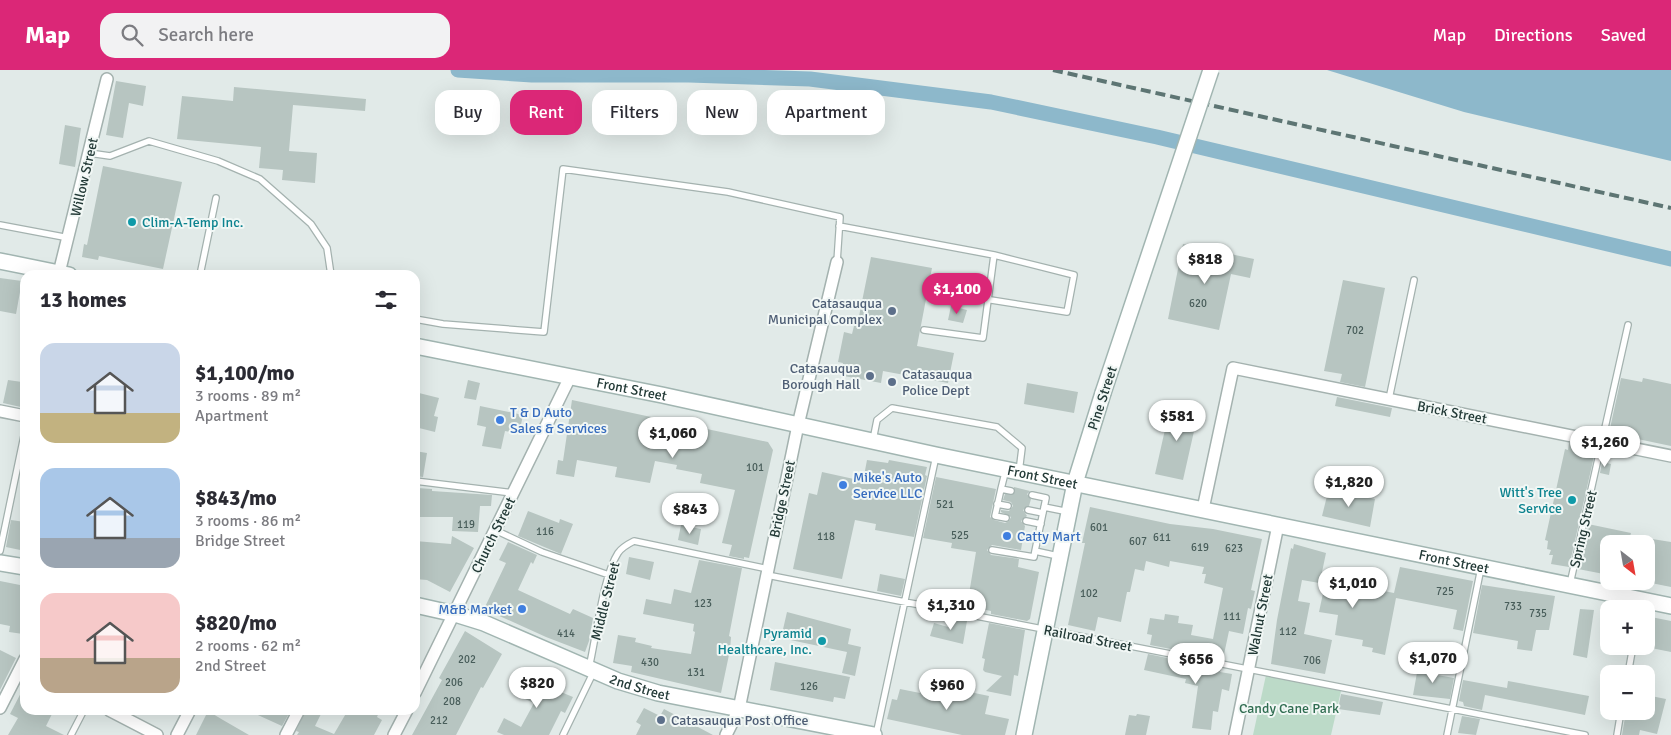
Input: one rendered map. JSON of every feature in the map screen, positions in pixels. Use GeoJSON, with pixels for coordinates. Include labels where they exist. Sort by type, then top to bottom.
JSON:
{"type":"FeatureCollection","features":[{"type":"Feature","properties":{"kind":"main road","name":"Pine Street"},"geometry":{"type":"LineString","coordinates":[[1024,735],[1076,483],[1103,393],[1211,70]]}},
{"type":"Feature","properties":{"kind":"main road"},"geometry":{"type":"LineString","coordinates":[[0,261],[43,270]]}},
{"type":"Feature","properties":{"kind":"main road","name":"Front Street"},"geometry":{"type":"LineString","coordinates":[[420,347],[1278,525],[1570,587],[1621,600]]}},
{"type":"Feature","properties":{"kind":"main road"},"geometry":{"type":"LineString","coordinates":[[0,563],[20,566]]}},
{"type":"Feature","properties":{"kind":"main road","name":"Front Street"},"geometry":{"type":"LineString","coordinates":[[1655,605],[1671,606]]}},
{"type":"Feature","properties":{"kind":"main road","name":"2nd Street"},"geometry":{"type":"LineString","coordinates":[[420,606],[455,614],[502,631],[592,670],[658,693],[837,731],[875,735]]}},
{"type":"Feature","properties":{"kind":"street","name":"Willow Street"},"geometry":{"type":"LineString","coordinates":[[63,270],[107,79]]}},
{"type":"Feature","properties":{"kind":"street","name":"Bridge Street"},"geometry":{"type":"LineString","coordinates":[[726,735],[739,709],[798,425],[837,262]]}},
{"type":"Feature","properties":{"kind":"street","name":"Brick Street"},"geometry":{"type":"LineString","coordinates":[[1203,510],[1233,368],[1671,456]]}},
{"type":"Feature","properties":{"kind":"street","name":"Church Street"},"geometry":{"type":"LineString","coordinates":[[420,683],[570,377]]}},
{"type":"Feature","properties":{"kind":"street"},"geometry":{"type":"LineString","coordinates":[[0,411],[20,415]]}},
{"type":"Feature","properties":{"kind":"street","name":"Walnut Street"},"geometry":{"type":"LineString","coordinates":[[1235,735],[1278,525]]}},
{"type":"Feature","properties":{"kind":"street"},"geometry":{"type":"LineString","coordinates":[[0,708],[20,672]]}},
{"type":"Feature","properties":{"kind":"street"},"geometry":{"type":"LineString","coordinates":[[119,715],[157,735]]}},
{"type":"Feature","properties":{"kind":"street"},"geometry":{"type":"LineString","coordinates":[[177,735],[187,715]]}},
{"type":"Feature","properties":{"kind":"street"},"geometry":{"type":"LineString","coordinates":[[286,735],[296,715]]}},
{"type":"Feature","properties":{"kind":"street"},"geometry":{"type":"LineString","coordinates":[[394,735],[404,715]]}},
{"type":"Feature","properties":{"kind":"lane"},"geometry":{"type":"LineString","coordinates":[[89,153],[110,156],[149,142],[218,161],[260,179],[312,224],[327,248],[330,270]]}},
{"type":"Feature","properties":{"kind":"lane"},"geometry":{"type":"LineString","coordinates":[[420,320],[443,324],[544,332],[563,169],[728,192],[840,217],[837,262]]}},
{"type":"Feature","properties":{"kind":"lane"},"geometry":{"type":"LineString","coordinates":[[201,270],[216,198]]}},
{"type":"Feature","properties":{"kind":"lane"},"geometry":{"type":"LineString","coordinates":[[0,225],[69,238]]}},
{"type":"Feature","properties":{"kind":"lane"},"geometry":{"type":"LineString","coordinates":[[839,226],[994,255],[1074,275],[1066,312],[934,291]]}},
{"type":"Feature","properties":{"kind":"lane"},"geometry":{"type":"LineString","coordinates":[[924,330],[983,338],[994,255]]}},
{"type":"Feature","properties":{"kind":"lane"},"geometry":{"type":"LineString","coordinates":[[1390,399],[1414,280]]}},
{"type":"Feature","properties":{"kind":"lane","name":"Spring Street"},"geometry":{"type":"LineString","coordinates":[[1570,587],[1628,325]]}},
{"type":"Feature","properties":{"kind":"lane"},"geometry":{"type":"LineString","coordinates":[[873,441],[877,420],[892,408],[998,427],[1022,448],[1001,489],[997,504],[995,516],[1006,518]]}},
{"type":"Feature","properties":{"kind":"lane"},"geometry":{"type":"LineString","coordinates":[[0,551],[20,455]]}},
{"type":"Feature","properties":{"kind":"lane"},"geometry":{"type":"LineString","coordinates":[[875,735],[936,455]]}},
{"type":"Feature","properties":{"kind":"lane"},"geometry":{"type":"LineString","coordinates":[[420,482],[513,494]]}},
{"type":"Feature","properties":{"kind":"lane"},"geometry":{"type":"LineString","coordinates":[[1001,489],[1011,491]]}},
{"type":"Feature","properties":{"kind":"lane"},"geometry":{"type":"LineString","coordinates":[[992,550],[1034,557],[1046,498],[1032,495]]}},
{"type":"Feature","properties":{"kind":"lane"},"geometry":{"type":"LineString","coordinates":[[997,504],[1008,506]]}},
{"type":"Feature","properties":{"kind":"lane"},"geometry":{"type":"LineString","coordinates":[[1028,510],[1070,512]]}},
{"type":"Feature","properties":{"kind":"lane"},"geometry":{"type":"LineString","coordinates":[[1026,521],[1041,524]]}},
{"type":"Feature","properties":{"kind":"lane"},"geometry":{"type":"LineString","coordinates":[[496,530],[542,552],[609,575]]}},
{"type":"Feature","properties":{"kind":"lane","name":"Railroad Street"},"geometry":{"type":"LineString","coordinates":[[634,541],[904,602],[1585,735]]}},
{"type":"Feature","properties":{"kind":"lane","name":"Middle Street"},"geometry":{"type":"LineString","coordinates":[[563,735],[592,670],[609,575],[618,552],[634,541]]}},
{"type":"Feature","properties":{"kind":"lane"},"geometry":{"type":"LineString","coordinates":[[1035,551],[1060,556]]}},
{"type":"Feature","properties":{"kind":"lane"},"geometry":{"type":"LineString","coordinates":[[1448,735],[1481,568]]}},
{"type":"Feature","properties":{"kind":"lane"},"geometry":{"type":"LineString","coordinates":[[71,735],[81,715]]}},
{"type":"Feature","properties":{"kind":"lane"},"geometry":{"type":"LineString","coordinates":[[1616,735],[1619,720]]}},
{"type":"Feature","properties":{"kind":"green space","name":"Candy Cane Park"},"geometry":{"type":"Polygon","coordinates":[[[1266,675],[1341,691],[1331,735],[1253,735],[1266,675]]]}},
{"type":"Feature","properties":{"kind":"water"},"geometry":{"type":"Polygon","coordinates":[[[1327,70],[1671,70],[1671,161],[1464,112],[1327,70]]]}},
{"type":"Feature","properties":{"kind":"building"},"geometry":{"type":"Polygon","coordinates":[[[116,81],[146,86],[143,106],[129,103],[123,138],[106,135],[116,81]]]}},
{"type":"Feature","properties":{"kind":"building"},"geometry":{"type":"Polygon","coordinates":[[[234,87],[366,99],[365,111],[293,105],[289,151],[317,153],[315,183],[282,180],[283,170],[259,168],[261,147],[177,139],[182,96],[233,101],[234,87]]]}},
{"type":"Feature","properties":{"kind":"building"},"geometry":{"type":"Polygon","coordinates":[[[65,125],[81,128],[75,167],[59,164],[65,125]]]}},
{"type":"Feature","properties":{"kind":"building","name":"Clim-A-Temp Inc."},"geometry":{"type":"Polygon","coordinates":[[[103,166],[182,182],[163,269],[99,256],[98,260],[82,257],[84,244],[87,245],[103,166]]]}},
{"type":"Feature","properties":{"kind":"building"},"geometry":{"type":"Polygon","coordinates":[[[1183,244],[1254,259],[1250,278],[1231,274],[1219,330],[1168,319],[1183,244]]]}},
{"type":"Feature","properties":{"kind":"building","name":"Catasauqua Municipal Complex"},"geometry":{"type":"Polygon","coordinates":[[[871,257],[932,268],[917,346],[954,353],[948,383],[883,371],[881,383],[844,376],[845,373],[841,372],[843,363],[838,362],[844,332],[852,334],[854,326],[857,326],[871,257]]]}},
{"type":"Feature","properties":{"kind":"building"},"geometry":{"type":"Polygon","coordinates":[[[0,278],[20,281],[16,314],[0,311],[0,278]]]}},
{"type":"Feature","properties":{"kind":"building"},"geometry":{"type":"Polygon","coordinates":[[[1343,280],[1385,288],[1365,387],[1340,382],[1342,374],[1324,371],[1343,280]]]}},
{"type":"Feature","properties":{"kind":"building"},"geometry":{"type":"Polygon","coordinates":[[[951,306],[967,310],[963,323],[948,320],[951,306]]]}},
{"type":"Feature","properties":{"kind":"building"},"geometry":{"type":"Polygon","coordinates":[[[1621,378],[1642,382],[1643,378],[1671,384],[1671,446],[1609,433],[1621,378]]]}},
{"type":"Feature","properties":{"kind":"building"},"geometry":{"type":"Polygon","coordinates":[[[8,380],[20,382],[20,407],[3,403],[8,380]]]}},
{"type":"Feature","properties":{"kind":"building"},"geometry":{"type":"Polygon","coordinates":[[[468,380],[480,383],[476,400],[464,398],[468,380]]]}},
{"type":"Feature","properties":{"kind":"building"},"geometry":{"type":"Polygon","coordinates":[[[1027,383],[1078,392],[1074,413],[1024,404],[1027,383]]]}},
{"type":"Feature","properties":{"kind":"building"},"geometry":{"type":"Polygon","coordinates":[[[420,393],[439,398],[434,416],[438,417],[435,432],[420,428],[420,393]]]}},
{"type":"Feature","properties":{"kind":"building"},"geometry":{"type":"Polygon","coordinates":[[[1337,397],[1392,408],[1390,417],[1335,406],[1337,397]]]}},
{"type":"Feature","properties":{"kind":"building"},"geometry":{"type":"Polygon","coordinates":[[[572,400],[768,442],[773,450],[749,558],[729,556],[732,545],[722,543],[735,490],[700,483],[702,474],[676,469],[677,465],[655,461],[650,483],[615,477],[617,467],[577,460],[574,477],[556,474],[558,460],[563,461],[572,400]]]}},
{"type":"Feature","properties":{"kind":"building"},"geometry":{"type":"Polygon","coordinates":[[[1171,403],[1199,409],[1183,480],[1155,474],[1171,403]]]}},
{"type":"Feature","properties":{"kind":"building","name":"T & D Auto Sales & Services"},"geometry":{"type":"Polygon","coordinates":[[[480,406],[523,415],[519,434],[505,431],[501,449],[482,446],[486,427],[477,425],[480,406]]]}},
{"type":"Feature","properties":{"kind":"building","name":"Witt's Tree Service"},"geometry":{"type":"Polygon","coordinates":[[[1569,443],[1593,448],[1595,452],[1569,567],[1551,564],[1553,555],[1549,555],[1551,550],[1547,549],[1548,541],[1545,540],[1565,449],[1568,450],[1569,443]]]}},
{"type":"Feature","properties":{"kind":"building"},"geometry":{"type":"Polygon","coordinates":[[[420,452],[427,453],[423,477],[420,477],[420,452]]]}},
{"type":"Feature","properties":{"kind":"building"},"geometry":{"type":"Polygon","coordinates":[[[867,460],[888,463],[889,460],[927,467],[925,475],[927,476],[914,537],[875,530],[876,524],[855,520],[842,579],[793,569],[809,493],[817,495],[822,472],[863,481],[867,460]]]}},
{"type":"Feature","properties":{"kind":"building"},"geometry":{"type":"Polygon","coordinates":[[[1602,462],[1611,464],[1609,475],[1600,473],[1602,462]]]}},
{"type":"Feature","properties":{"kind":"building"},"geometry":{"type":"Polygon","coordinates":[[[936,477],[996,489],[990,517],[1005,523],[1011,517],[1001,512],[1001,510],[1009,511],[1013,506],[1011,502],[1003,500],[1005,494],[1014,494],[1014,487],[1030,491],[1027,494],[1031,499],[1029,506],[1023,510],[1027,516],[1021,521],[1025,526],[1021,550],[992,545],[987,550],[991,555],[1019,559],[1018,567],[1039,572],[1030,619],[1027,621],[991,614],[991,611],[967,606],[976,552],[951,548],[952,543],[923,538],[936,477]]]}},
{"type":"Feature","properties":{"kind":"building"},"geometry":{"type":"Polygon","coordinates":[[[420,488],[432,489],[432,491],[492,495],[491,506],[480,506],[478,532],[452,531],[453,517],[420,517],[420,488]]]}},
{"type":"Feature","properties":{"kind":"building"},"geometry":{"type":"Polygon","coordinates":[[[1329,488],[1375,499],[1370,527],[1322,516],[1329,488]]]}},
{"type":"Feature","properties":{"kind":"building"},"geometry":{"type":"Polygon","coordinates":[[[1090,507],[1170,524],[1213,529],[1262,539],[1251,590],[1255,591],[1251,609],[1248,608],[1243,634],[1229,631],[1223,659],[1150,645],[1152,635],[1147,634],[1150,618],[1164,620],[1165,614],[1179,616],[1178,623],[1193,625],[1191,635],[1213,639],[1223,588],[1204,583],[1206,574],[1202,574],[1204,567],[1170,561],[1169,567],[1146,561],[1144,571],[1135,569],[1130,592],[1127,592],[1121,622],[1098,617],[1095,631],[1068,625],[1085,543],[1082,543],[1090,507]]]}},
{"type":"Feature","properties":{"kind":"building"},"geometry":{"type":"Polygon","coordinates":[[[528,511],[559,523],[560,519],[573,524],[561,554],[518,536],[528,511]]]}},
{"type":"Feature","properties":{"kind":"building"},"geometry":{"type":"Polygon","coordinates":[[[11,520],[20,521],[20,550],[6,547],[11,520]]]}},
{"type":"Feature","properties":{"kind":"building"},"geometry":{"type":"Polygon","coordinates":[[[1588,524],[1631,533],[1630,535],[1600,535],[1600,573],[1578,569],[1588,524]]]}},
{"type":"Feature","properties":{"kind":"building"},"geometry":{"type":"Polygon","coordinates":[[[681,525],[701,529],[698,545],[678,540],[681,525]]]}},
{"type":"Feature","properties":{"kind":"building"},"geometry":{"type":"Polygon","coordinates":[[[452,536],[474,548],[450,592],[427,580],[420,579],[420,541],[451,544],[452,536]]]}},
{"type":"Feature","properties":{"kind":"building"},"geometry":{"type":"Polygon","coordinates":[[[1655,539],[1671,542],[1671,587],[1655,584],[1655,539]]]}},
{"type":"Feature","properties":{"kind":"building"},"geometry":{"type":"Polygon","coordinates":[[[508,542],[537,555],[533,564],[531,562],[518,590],[570,614],[573,609],[593,618],[585,652],[484,609],[506,563],[499,560],[508,542]]]}},
{"type":"Feature","properties":{"kind":"building"},"geometry":{"type":"Polygon","coordinates":[[[1294,544],[1326,553],[1322,572],[1355,578],[1354,585],[1394,593],[1400,567],[1473,581],[1463,631],[1453,629],[1457,610],[1396,598],[1385,655],[1372,652],[1373,648],[1362,646],[1363,640],[1335,635],[1338,615],[1319,612],[1325,584],[1302,580],[1298,601],[1310,603],[1304,634],[1332,640],[1325,674],[1271,664],[1277,620],[1291,548],[1293,549],[1294,544]]]}},
{"type":"Feature","properties":{"kind":"building"},"geometry":{"type":"Polygon","coordinates":[[[629,557],[654,562],[650,580],[626,574],[629,557]]]}},
{"type":"Feature","properties":{"kind":"building"},"geometry":{"type":"Polygon","coordinates":[[[699,560],[742,568],[729,636],[731,637],[730,650],[721,693],[631,672],[632,666],[613,663],[618,635],[636,638],[635,642],[652,646],[651,648],[691,654],[695,632],[693,631],[694,624],[643,614],[646,599],[671,604],[674,589],[691,593],[699,560]]]}},
{"type":"Feature","properties":{"kind":"building"},"geometry":{"type":"Polygon","coordinates":[[[880,574],[905,579],[901,596],[877,591],[880,574]]]}},
{"type":"Feature","properties":{"kind":"building"},"geometry":{"type":"Polygon","coordinates":[[[0,581],[20,585],[20,634],[9,632],[10,626],[0,624],[0,581]]]}},
{"type":"Feature","properties":{"kind":"building"},"geometry":{"type":"Polygon","coordinates":[[[1482,585],[1555,596],[1549,630],[1536,630],[1532,651],[1517,649],[1518,641],[1473,633],[1482,585]]]}},
{"type":"Feature","properties":{"kind":"building"},"geometry":{"type":"Polygon","coordinates":[[[1580,609],[1594,610],[1587,658],[1573,655],[1580,609]]]}},
{"type":"Feature","properties":{"kind":"building","name":"Pyramid Healthcare, Inc."},"geometry":{"type":"Polygon","coordinates":[[[787,612],[851,629],[848,644],[861,647],[855,676],[842,673],[847,652],[781,638],[787,612]]]}},
{"type":"Feature","properties":{"kind":"building"},"geometry":{"type":"Polygon","coordinates":[[[950,618],[967,621],[963,644],[930,636],[934,623],[948,627],[950,618]]]}},
{"type":"Feature","properties":{"kind":"building"},"geometry":{"type":"Polygon","coordinates":[[[1655,618],[1671,621],[1671,652],[1655,649],[1655,618]]]}},
{"type":"Feature","properties":{"kind":"building"},"geometry":{"type":"Polygon","coordinates":[[[989,623],[1025,630],[1018,676],[1014,675],[1011,696],[986,691],[1002,676],[983,670],[985,659],[982,658],[989,623]]]}},
{"type":"Feature","properties":{"kind":"building"},"geometry":{"type":"Polygon","coordinates":[[[465,631],[502,654],[483,688],[481,687],[456,735],[412,735],[442,680],[439,678],[465,631]]]}},
{"type":"Feature","properties":{"kind":"building"},"geometry":{"type":"Polygon","coordinates":[[[0,650],[16,658],[0,690],[0,650]]]}},
{"type":"Feature","properties":{"kind":"building"},"geometry":{"type":"Polygon","coordinates":[[[1148,654],[1221,669],[1220,672],[1232,674],[1229,691],[1222,689],[1218,712],[1213,711],[1211,730],[1192,728],[1198,686],[1185,683],[1186,679],[1144,670],[1148,654]]]}},
{"type":"Feature","properties":{"kind":"building"},"geometry":{"type":"Polygon","coordinates":[[[775,662],[850,677],[845,699],[834,697],[833,702],[770,690],[775,662]]]}},
{"type":"Feature","properties":{"kind":"building"},"geometry":{"type":"Polygon","coordinates":[[[1418,667],[1437,671],[1437,675],[1454,678],[1450,699],[1413,695],[1418,667]]]}},
{"type":"Feature","properties":{"kind":"building"},"geometry":{"type":"Polygon","coordinates":[[[522,676],[573,697],[565,713],[561,711],[549,735],[504,735],[497,732],[504,718],[521,727],[534,703],[514,694],[522,676]]]}},
{"type":"Feature","properties":{"kind":"building"},"geometry":{"type":"Polygon","coordinates":[[[1463,680],[1507,688],[1508,681],[1589,696],[1585,715],[1485,695],[1482,710],[1464,706],[1463,702],[1459,701],[1463,680]]]}},
{"type":"Feature","properties":{"kind":"building"},"geometry":{"type":"Polygon","coordinates":[[[921,685],[936,688],[936,685],[989,696],[985,714],[1009,719],[1005,735],[962,735],[887,719],[892,699],[897,700],[900,689],[920,693],[921,685]]]}},
{"type":"Feature","properties":{"kind":"building"},"geometry":{"type":"Polygon","coordinates":[[[1341,694],[1383,702],[1380,715],[1338,709],[1341,694]]]}},
{"type":"Feature","properties":{"kind":"building"},"geometry":{"type":"Polygon","coordinates":[[[20,695],[20,715],[52,715],[46,726],[64,735],[8,735],[18,718],[10,714],[20,695]]]}},
{"type":"Feature","properties":{"kind":"building"},"geometry":{"type":"Polygon","coordinates":[[[1655,697],[1666,699],[1657,734],[1640,730],[1639,735],[1622,735],[1624,720],[1655,720],[1655,697]]]}},
{"type":"Feature","properties":{"kind":"building","name":"Catasauqua Post Office"},"geometry":{"type":"Polygon","coordinates":[[[644,708],[660,716],[664,709],[713,735],[636,735],[641,725],[636,722],[644,708]]]}},
{"type":"Feature","properties":{"kind":"building"},"geometry":{"type":"Polygon","coordinates":[[[1137,714],[1150,716],[1146,735],[1125,735],[1129,715],[1136,716],[1137,714]]]}},
{"type":"Feature","properties":{"kind":"building"},"geometry":{"type":"Polygon","coordinates":[[[206,715],[215,715],[249,735],[196,735],[206,715]]]}},
{"type":"Feature","properties":{"kind":"building"},"geometry":{"type":"Polygon","coordinates":[[[258,715],[288,715],[282,726],[258,715]]]}},
{"type":"Feature","properties":{"kind":"building"},"geometry":{"type":"Polygon","coordinates":[[[304,715],[320,715],[315,726],[334,734],[345,715],[378,715],[377,717],[382,720],[374,735],[297,735],[299,732],[296,731],[304,715]]]}},
{"type":"Feature","properties":{"kind":"building"},"geometry":{"type":"Polygon","coordinates":[[[1462,716],[1480,719],[1476,735],[1458,733],[1462,716]]]}},
{"type":"Feature","properties":{"kind":"waterway"},"geometry":{"type":"LineString","coordinates":[[458,70],[532,75],[689,75],[810,79],[991,102],[1157,137],[1671,259]]}},
{"type":"Feature","properties":{"kind":"railway"},"geometry":{"type":"LineString","coordinates":[[1053,70],[1671,208]]}},
{"type":"Feature","properties":{"kind":"place","name":"Clim-A-Temp Inc."},"geometry":{"type":"Point","coordinates":[132,222]}},
{"type":"Feature","properties":{"kind":"place","name":"Catasauqua Municipal Complex"},"geometry":{"type":"Point","coordinates":[892,311]}},
{"type":"Feature","properties":{"kind":"place","name":"Catasauqua Borough Hall"},"geometry":{"type":"Point","coordinates":[870,376]}},
{"type":"Feature","properties":{"kind":"place","name":"Catasauqua Police Dept"},"geometry":{"type":"Point","coordinates":[892,382]}},
{"type":"Feature","properties":{"kind":"place","name":"T & D Auto Sales & Services"},"geometry":{"type":"Point","coordinates":[500,420]}},
{"type":"Feature","properties":{"kind":"place","name":"Mike's Auto Service LLC"},"geometry":{"type":"Point","coordinates":[843,485]}},
{"type":"Feature","properties":{"kind":"place","name":"Witt's Tree Service"},"geometry":{"type":"Point","coordinates":[1572,500]}},
{"type":"Feature","properties":{"kind":"place","name":"Catty Mart"},"geometry":{"type":"Point","coordinates":[1007,536]}},
{"type":"Feature","properties":{"kind":"place","name":"M&B Market"},"geometry":{"type":"Point","coordinates":[522,609]}},
{"type":"Feature","properties":{"kind":"place","name":"Pyramid Healthcare, Inc."},"geometry":{"type":"Point","coordinates":[822,641]}},
{"type":"Feature","properties":{"kind":"place","name":"Catasauqua Post Office"},"geometry":{"type":"Point","coordinates":[661,720]}}]}
